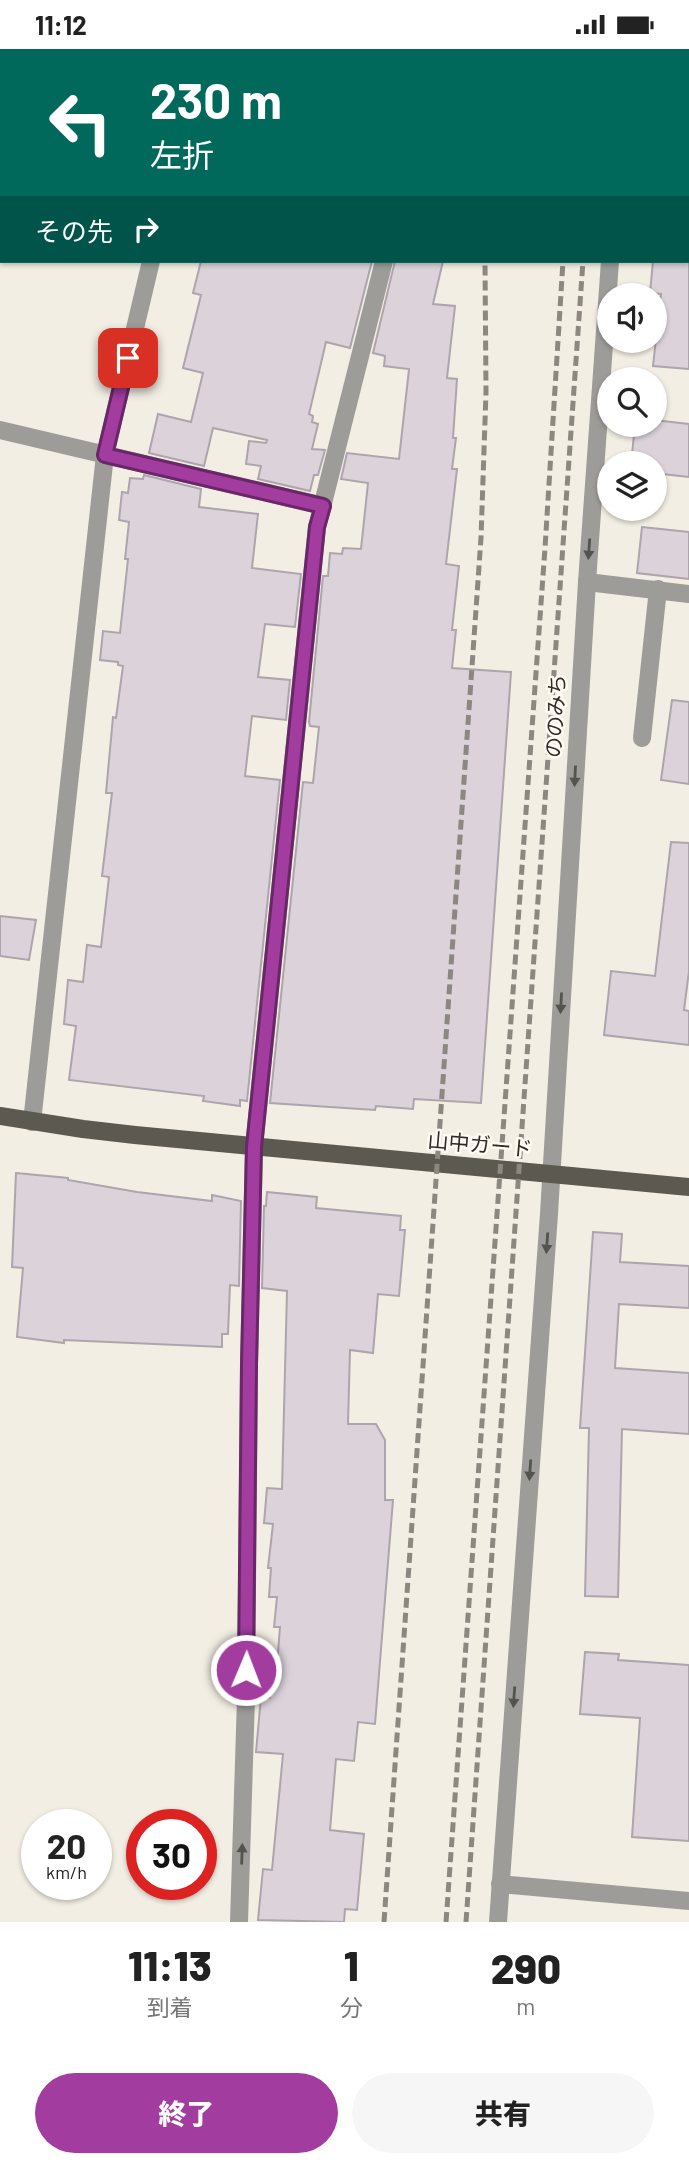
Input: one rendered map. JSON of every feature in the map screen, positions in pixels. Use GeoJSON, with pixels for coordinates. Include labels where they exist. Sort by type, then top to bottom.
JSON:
{"type":"FeatureCollection","features":[{"type":"Feature","properties":{"kind":"main road","name":"山中ガード"},"geometry":{"type":"LineString","coordinates":[[0,1116],[83,1129],[254,1147],[689,1187]]}},
{"type":"Feature","properties":{"kind":"street"},"geometry":{"type":"LineString","coordinates":[[32,1122],[105,455],[151,263]]}},
{"type":"Feature","properties":{"kind":"street"},"geometry":{"type":"LineString","coordinates":[[239,1922],[246,1711],[254,1147],[317,527],[384,263]]}},
{"type":"Feature","properties":{"kind":"street","name":"ののみち"},"geometry":{"type":"LineString","coordinates":[[498,1922],[551,1175],[587,582],[611,263]]}},
{"type":"Feature","properties":{"kind":"street"},"geometry":{"type":"LineString","coordinates":[[0,430],[323,506]]}},
{"type":"Feature","properties":{"kind":"street"},"geometry":{"type":"LineString","coordinates":[[587,582],[689,594]]}},
{"type":"Feature","properties":{"kind":"street"},"geometry":{"type":"LineString","coordinates":[[642,738],[658,589]]}},
{"type":"Feature","properties":{"kind":"street"},"geometry":{"type":"LineString","coordinates":[[500,1884],[689,1901]]}},
{"type":"Feature","properties":{"kind":"building"},"geometry":{"type":"Polygon","coordinates":[[[200,263],[371,263],[350,348],[326,342],[309,414],[313,416],[312,422],[318,424],[312,449],[325,450],[310,491],[258,479],[261,466],[246,464],[249,441],[266,443],[267,440],[213,428],[204,466],[149,453],[158,414],[191,422],[203,373],[183,368],[201,295],[193,293],[200,263]]]}},
{"type":"Feature","properties":{"kind":"building"},"geometry":{"type":"Polygon","coordinates":[[[395,263],[443,263],[433,304],[455,306],[447,378],[457,379],[453,438],[456,438],[452,469],[457,469],[446,564],[459,566],[452,630],[456,630],[452,668],[511,672],[481,1103],[414,1099],[413,1109],[376,1106],[375,1110],[270,1103],[303,782],[313,783],[319,727],[310,726],[309,722],[323,576],[328,576],[330,553],[342,554],[343,548],[361,549],[368,483],[341,479],[347,453],[399,459],[409,369],[384,366],[385,356],[373,353],[395,263]]]}},
{"type":"Feature","properties":{"kind":"building"},"geometry":{"type":"Polygon","coordinates":[[[653,263],[689,263],[689,369],[653,366],[654,353],[667,353],[667,283],[651,283],[653,263]]]}},
{"type":"Feature","properties":{"kind":"building"},"geometry":{"type":"Polygon","coordinates":[[[667,421],[689,424],[689,477],[667,474],[667,451],[632,451],[634,437],[667,437],[667,421]]]}},
{"type":"Feature","properties":{"kind":"building"},"geometry":{"type":"Polygon","coordinates":[[[144,475],[201,489],[199,507],[258,514],[252,568],[301,574],[295,627],[265,624],[258,677],[290,680],[286,720],[252,716],[245,776],[280,780],[247,1101],[240,1100],[240,1106],[203,1101],[204,1096],[69,1080],[76,1026],[64,1024],[68,980],[83,982],[87,945],[101,947],[109,877],[102,876],[112,793],[106,793],[113,717],[116,718],[123,666],[118,665],[118,662],[100,660],[103,631],[120,633],[129,522],[119,520],[122,492],[128,493],[130,478],[143,479],[144,475]]]}},
{"type":"Feature","properties":{"kind":"building"},"geometry":{"type":"Polygon","coordinates":[[[642,527],[689,532],[689,579],[637,573],[642,527]]]}},
{"type":"Feature","properties":{"kind":"building"},"geometry":{"type":"Polygon","coordinates":[[[672,700],[689,702],[689,784],[661,780],[672,700]]]}},
{"type":"Feature","properties":{"kind":"building"},"geometry":{"type":"Polygon","coordinates":[[[671,842],[689,843],[689,971],[684,1010],[689,1011],[689,1045],[604,1035],[611,971],[655,976],[671,842]]]}},
{"type":"Feature","properties":{"kind":"building"},"geometry":{"type":"Polygon","coordinates":[[[0,916],[36,920],[29,960],[0,956],[0,916]]]}},
{"type":"Feature","properties":{"kind":"building"},"geometry":{"type":"Polygon","coordinates":[[[16,1173],[68,1178],[137,1192],[212,1201],[212,1195],[241,1201],[239,1286],[230,1285],[228,1334],[222,1334],[222,1347],[64,1340],[64,1343],[17,1337],[23,1268],[12,1267],[16,1173]]]}},
{"type":"Feature","properties":{"kind":"building"},"geometry":{"type":"Polygon","coordinates":[[[267,1192],[317,1197],[316,1208],[401,1216],[400,1230],[405,1230],[399,1296],[378,1294],[373,1353],[350,1350],[348,1424],[376,1424],[385,1440],[385,1500],[393,1500],[375,1724],[358,1722],[354,1761],[336,1759],[330,1830],[364,1834],[357,1910],[345,1909],[344,1922],[258,1920],[263,1869],[272,1870],[283,1754],[256,1752],[261,1697],[270,1698],[271,1689],[275,1690],[280,1627],[274,1627],[277,1597],[269,1597],[271,1568],[268,1568],[273,1524],[264,1523],[267,1488],[282,1489],[287,1291],[262,1288],[264,1206],[267,1192]]]}},
{"type":"Feature","properties":{"kind":"building"},"geometry":{"type":"Polygon","coordinates":[[[593,1232],[622,1234],[620,1262],[689,1266],[689,1308],[619,1304],[615,1368],[689,1373],[689,1434],[622,1429],[618,1597],[585,1596],[589,1428],[580,1428],[593,1232]]]}},
{"type":"Feature","properties":{"kind":"building"},"geometry":{"type":"Polygon","coordinates":[[[585,1652],[619,1654],[618,1660],[689,1665],[689,1841],[632,1837],[640,1718],[580,1714],[585,1652]]]}},
{"type":"Feature","properties":{"kind":"railway"},"geometry":{"type":"LineString","coordinates":[[384,1922],[481,538],[486,392],[485,263]]}},
{"type":"Feature","properties":{"kind":"railway"},"geometry":{"type":"LineString","coordinates":[[446,1922],[545,548],[563,263]]}},
{"type":"Feature","properties":{"kind":"railway"},"geometry":{"type":"LineString","coordinates":[[466,1922],[583,263]]}},
{"type":"Feature","properties":{"kind":"route"},"geometry":{"type":"LineString","coordinates":[[128,358],[105,455],[323,506],[317,527],[254,1147],[246,1670]]}}]}
